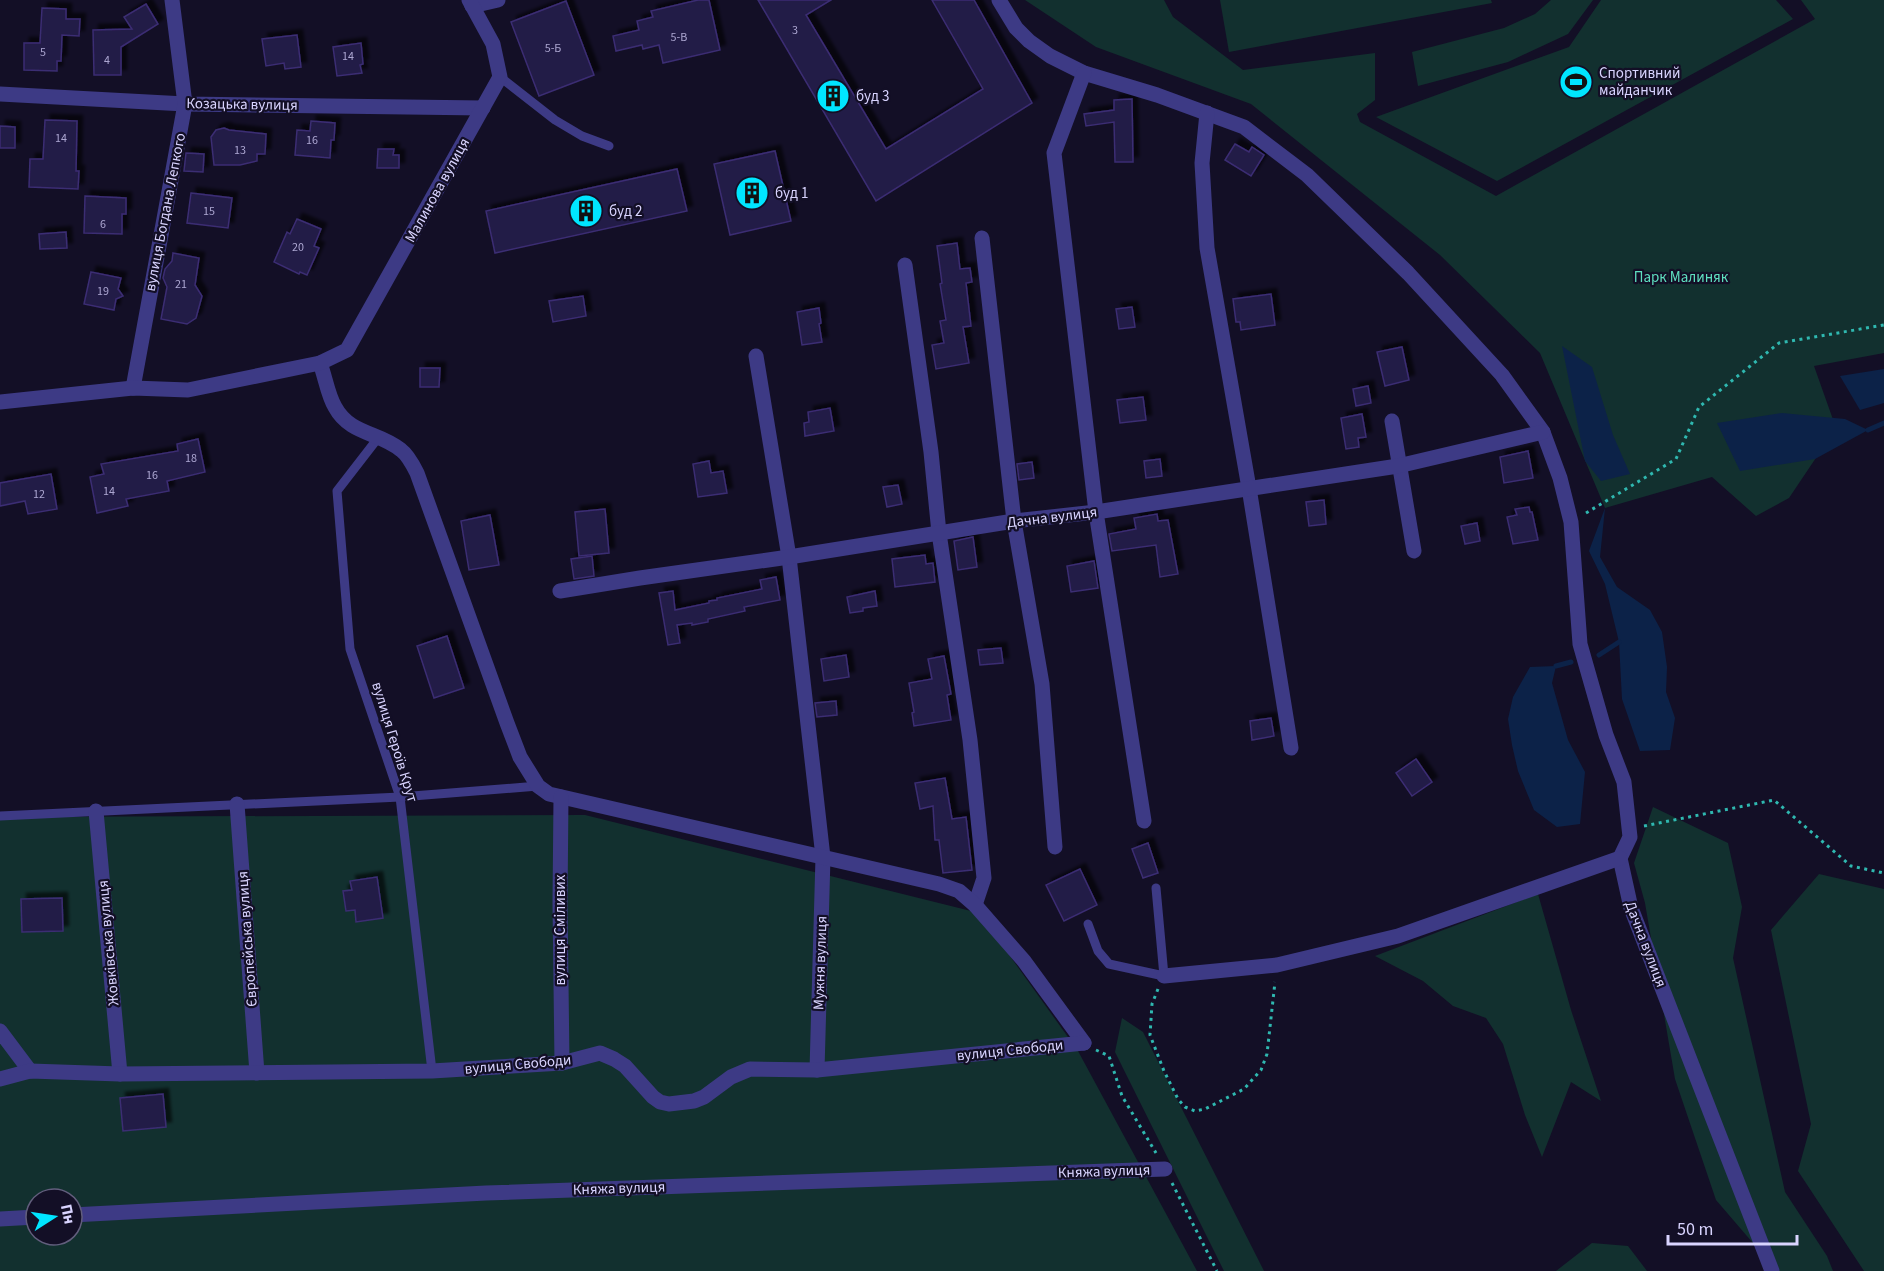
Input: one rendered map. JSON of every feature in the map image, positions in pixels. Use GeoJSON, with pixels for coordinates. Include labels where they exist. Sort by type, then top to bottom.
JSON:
{"type":"FeatureCollection","features":[{"type":"Feature","properties":{"kind":"street","name":"вулиця Богдана Лепкого"},"geometry":{"type":"LineString","coordinates":[[133,388],[185,104],[172,0]]}},
{"type":"Feature","properties":{"kind":"street"},"geometry":{"type":"LineString","coordinates":[[498,0],[471,3],[493,44],[500,77]]}},
{"type":"Feature","properties":{"kind":"street"},"geometry":{"type":"LineString","coordinates":[[999,0],[1016,28],[1050,56],[1084,73],[1157,94],[1244,127],[1307,175],[1408,273],[1502,375],[1543,432],[1560,478],[1571,522],[1580,644],[1606,735],[1624,782],[1630,837],[1620,858],[1398,936],[1277,965],[1164,976]]}},
{"type":"Feature","properties":{"kind":"street"},"geometry":{"type":"LineString","coordinates":[[1084,73],[1054,153],[1096,512],[1144,821]]}},
{"type":"Feature","properties":{"kind":"street","name":"Малинова вулиця"},"geometry":{"type":"LineString","coordinates":[[0,402],[133,388],[188,390],[320,363],[347,350],[500,77]]}},
{"type":"Feature","properties":{"kind":"street","name":"Козацька вулиця"},"geometry":{"type":"LineString","coordinates":[[0,94],[185,104],[483,108]]}},
{"type":"Feature","properties":{"kind":"street"},"geometry":{"type":"LineString","coordinates":[[1207,113],[1202,163],[1207,248],[1291,748]]}},
{"type":"Feature","properties":{"kind":"street"},"geometry":{"type":"LineString","coordinates":[[982,238],[1014,521],[1042,684],[1055,847]]}},
{"type":"Feature","properties":{"kind":"street"},"geometry":{"type":"LineString","coordinates":[[320,363],[335,407],[346,421],[357,429],[401,449],[417,473],[520,757],[538,786],[549,794],[561,797],[939,884],[959,891],[975,905],[984,878],[970,740],[939,534],[931,452],[904,265]]}},
{"type":"Feature","properties":{"kind":"street","name":"Мужня вулиця"},"geometry":{"type":"LineString","coordinates":[[756,356],[789,557],[823,857],[817,1070]]}},
{"type":"Feature","properties":{"kind":"street"},"geometry":{"type":"LineString","coordinates":[[1392,421],[1414,551]]}},
{"type":"Feature","properties":{"kind":"street","name":"Дачна вулиця"},"geometry":{"type":"LineString","coordinates":[[560,591],[1014,521],[1096,512],[1398,466],[1543,432]]}},
{"type":"Feature","properties":{"kind":"street","name":"вулиця Сміливих"},"geometry":{"type":"LineString","coordinates":[[561,797],[561,1063]]}},
{"type":"Feature","properties":{"kind":"street","name":"Європейська вулиця"},"geometry":{"type":"LineString","coordinates":[[237,804],[257,1072]]}},
{"type":"Feature","properties":{"kind":"street","name":"Жовківська вулиця"},"geometry":{"type":"LineString","coordinates":[[96,811],[120,1074]]}},
{"type":"Feature","properties":{"kind":"street","name":"Дачна вулиця"},"geometry":{"type":"LineString","coordinates":[[1620,858],[1631,908],[1772,1271]]}},
{"type":"Feature","properties":{"kind":"street","name":"вулиця Свободи"},"geometry":{"type":"LineString","coordinates":[[0,1079],[30,1071],[120,1074],[432,1071],[561,1063],[600,1053],[625,1066],[653,1097],[669,1104],[694,1101],[704,1097],[731,1077],[750,1069],[817,1070],[1084,1043],[1024,961],[975,905]]}},
{"type":"Feature","properties":{"kind":"street"},"geometry":{"type":"LineString","coordinates":[[0,1031],[30,1071]]}},
{"type":"Feature","properties":{"kind":"street","name":"Княжа вулиця"},"geometry":{"type":"LineString","coordinates":[[84,1214],[486,1192],[1166,1169]]}},
{"type":"Feature","properties":{"kind":"street"},"geometry":{"type":"LineString","coordinates":[[0,1219],[24,1218]]}},
{"type":"Feature","properties":{"kind":"lane"},"geometry":{"type":"LineString","coordinates":[[500,77],[555,120],[582,136],[609,146]]}},
{"type":"Feature","properties":{"kind":"lane","name":"вулиця Героїв Крут"},"geometry":{"type":"LineString","coordinates":[[378,438],[337,491],[350,649],[400,797],[432,1071]]}},
{"type":"Feature","properties":{"kind":"lane"},"geometry":{"type":"LineString","coordinates":[[0,816],[400,797],[538,786]]}},
{"type":"Feature","properties":{"kind":"lane"},"geometry":{"type":"LineString","coordinates":[[1088,924],[1098,951],[1109,964],[1164,976],[1156,888]]}},
{"type":"Feature","properties":{"kind":"path"},"geometry":{"type":"LineString","coordinates":[[1571,522],[1676,459],[1699,406],[1779,343],[1884,325]]}},
{"type":"Feature","properties":{"kind":"path"},"geometry":{"type":"LineString","coordinates":[[1630,829],[1774,800],[1851,866],[1884,873]]}},
{"type":"Feature","properties":{"kind":"path"},"geometry":{"type":"LineString","coordinates":[[1164,976],[1152,1004],[1150,1035],[1178,1099],[1185,1107],[1195,1111],[1244,1089],[1262,1070],[1267,1054],[1277,965]]}},
{"type":"Feature","properties":{"kind":"green space","name":"Парк Малиняк"},"geometry":{"type":"Polygon","coordinates":[[[1025,0],[1164,0],[1173,17],[1243,70],[1375,53],[1375,100],[1357,114],[1360,122],[1496,196],[1815,19],[1801,0],[1884,0],[1884,353],[1814,366],[1836,428],[1789,498],[1756,516],[1712,477],[1605,508],[1540,353],[1440,255],[1251,104],[1096,47],[1025,0]]]}},
{"type":"Feature","properties":{"kind":"green space"},"geometry":{"type":"Polygon","coordinates":[[[1220,0],[1491,0],[1492,3],[1229,52],[1220,0]]]}},
{"type":"Feature","properties":{"kind":"green space"},"geometry":{"type":"Polygon","coordinates":[[[1551,0],[1593,0],[1568,34],[1508,62],[1418,86],[1412,52],[1504,28],[1535,14],[1551,0]]]}},
{"type":"Feature","properties":{"kind":"green space","name":"Спортивний майданчик"},"geometry":{"type":"Polygon","coordinates":[[[1601,0],[1776,0],[1793,19],[1497,181],[1376,117],[1569,47],[1601,0]]]}},
{"type":"Feature","properties":{"kind":"green space"},"geometry":{"type":"Polygon","coordinates":[[[1653,807],[1728,843],[1742,907],[1733,958],[1785,1192],[1827,1256],[1833,1271],[1777,1271],[1716,1200],[1675,1079],[1645,903],[1634,863],[1653,807]]]}},
{"type":"Feature","properties":{"kind":"green space"},"geometry":{"type":"Polygon","coordinates":[[[585,815],[979,913],[1078,1051],[1197,1271],[0,1271],[0,817],[585,815]]]}},
{"type":"Feature","properties":{"kind":"green space"},"geometry":{"type":"Polygon","coordinates":[[[1819,874],[1884,889],[1884,1271],[1864,1271],[1798,1171],[1811,1124],[1771,930],[1819,874]]]}},
{"type":"Feature","properties":{"kind":"green space"},"geometry":{"type":"Polygon","coordinates":[[[1538,894],[1571,1010],[1601,1101],[1571,1082],[1542,1157],[1525,1115],[1503,1044],[1486,1018],[1453,1006],[1423,981],[1375,956],[1538,894]]]}},
{"type":"Feature","properties":{"kind":"green space"},"geometry":{"type":"Polygon","coordinates":[[[1122,1018],[1143,1032],[1264,1271],[1224,1271],[1115,1052],[1122,1018]]]}},
{"type":"Feature","properties":{"kind":"green space"},"geometry":{"type":"Polygon","coordinates":[[[1592,1243],[1628,1246],[1647,1271],[1556,1271],[1592,1243]]]}},
{"type":"Feature","properties":{"kind":"water"},"geometry":{"type":"Polygon","coordinates":[[[1562,346],[1592,367],[1613,435],[1630,474],[1601,481],[1585,461],[1562,346]]]}},
{"type":"Feature","properties":{"kind":"water"},"geometry":{"type":"Polygon","coordinates":[[[1884,369],[1884,403],[1860,410],[1840,376],[1884,369]]]}},
{"type":"Feature","properties":{"kind":"water"},"geometry":{"type":"Polygon","coordinates":[[[1782,413],[1845,419],[1868,430],[1815,459],[1740,471],[1717,423],[1782,413]]]}},
{"type":"Feature","properties":{"kind":"water"},"geometry":{"type":"Polygon","coordinates":[[[1605,508],[1600,557],[1617,587],[1650,610],[1662,632],[1667,667],[1666,692],[1675,718],[1670,750],[1640,751],[1622,699],[1619,642],[1605,584],[1589,551],[1605,508]]]}},
{"type":"Feature","properties":{"kind":"water"},"geometry":{"type":"Polygon","coordinates":[[[1556,666],[1552,683],[1568,740],[1585,772],[1580,824],[1557,827],[1534,810],[1518,771],[1508,719],[1513,697],[1530,667],[1556,666]]]}},
{"type":"Feature","properties":{"kind":"building"},"geometry":{"type":"Polygon","coordinates":[[[698,0],[709,0],[720,50],[663,63],[659,45],[643,49],[642,45],[616,51],[613,36],[639,30],[637,21],[653,17],[651,11],[698,0]]]}},
{"type":"Feature","properties":{"kind":"building"},"geometry":{"type":"Polygon","coordinates":[[[758,0],[831,0],[806,15],[886,149],[983,89],[932,0],[974,0],[1032,103],[876,201],[758,0]]]}},
{"type":"Feature","properties":{"kind":"building"},"geometry":{"type":"Polygon","coordinates":[[[566,1],[594,75],[539,96],[511,22],[566,1]]]}},
{"type":"Feature","properties":{"kind":"building"},"geometry":{"type":"Polygon","coordinates":[[[146,4],[158,24],[121,47],[121,75],[94,75],[93,30],[132,29],[124,17],[146,4]]]}},
{"type":"Feature","properties":{"kind":"building"},"geometry":{"type":"Polygon","coordinates":[[[42,8],[66,9],[66,19],[80,19],[79,36],[62,35],[61,61],[57,61],[57,71],[24,70],[24,43],[40,43],[42,8]]]}},
{"type":"Feature","properties":{"kind":"building"},"geometry":{"type":"Polygon","coordinates":[[[297,35],[301,67],[285,69],[284,63],[266,66],[262,39],[297,35]]]}},
{"type":"Feature","properties":{"kind":"building"},"geometry":{"type":"Polygon","coordinates":[[[361,43],[362,73],[337,76],[333,47],[361,43]]]}},
{"type":"Feature","properties":{"kind":"building"},"geometry":{"type":"Polygon","coordinates":[[[1132,99],[1133,162],[1115,162],[1114,122],[1086,126],[1084,114],[1114,110],[1114,100],[1132,99]]]}},
{"type":"Feature","properties":{"kind":"building"},"geometry":{"type":"Polygon","coordinates":[[[45,120],[77,121],[78,189],[29,187],[30,159],[43,159],[45,120]]]}},
{"type":"Feature","properties":{"kind":"building"},"geometry":{"type":"Polygon","coordinates":[[[311,121],[335,123],[330,158],[295,155],[297,130],[310,131],[311,121]]]}},
{"type":"Feature","properties":{"kind":"building"},"geometry":{"type":"Polygon","coordinates":[[[0,126],[15,127],[15,148],[0,148],[0,126]]]}},
{"type":"Feature","properties":{"kind":"building"},"geometry":{"type":"Polygon","coordinates":[[[224,128],[266,134],[265,154],[257,154],[257,161],[240,165],[214,165],[211,137],[216,130],[224,128]]]}},
{"type":"Feature","properties":{"kind":"building"},"geometry":{"type":"Polygon","coordinates":[[[1235,144],[1249,152],[1252,147],[1264,155],[1251,176],[1225,160],[1235,144]]]}},
{"type":"Feature","properties":{"kind":"building"},"geometry":{"type":"Polygon","coordinates":[[[378,149],[394,149],[393,155],[399,155],[399,168],[377,168],[378,149]]]}},
{"type":"Feature","properties":{"kind":"building","name":"буд 1"},"geometry":{"type":"Polygon","coordinates":[[[775,151],[791,221],[730,235],[714,164],[775,151]]]}},
{"type":"Feature","properties":{"kind":"building"},"geometry":{"type":"Polygon","coordinates":[[[186,153],[204,154],[203,172],[184,171],[186,153]]]}},
{"type":"Feature","properties":{"kind":"building","name":"буд 2"},"geometry":{"type":"Polygon","coordinates":[[[677,169],[687,211],[495,253],[486,211],[677,169]]]}},
{"type":"Feature","properties":{"kind":"building"},"geometry":{"type":"Polygon","coordinates":[[[191,193],[232,198],[228,228],[187,223],[191,193]]]}},
{"type":"Feature","properties":{"kind":"building"},"geometry":{"type":"Polygon","coordinates":[[[85,196],[126,198],[126,214],[122,214],[122,234],[84,233],[85,196]]]}},
{"type":"Feature","properties":{"kind":"building"},"geometry":{"type":"Polygon","coordinates":[[[297,219],[321,229],[314,246],[319,248],[307,275],[300,272],[299,274],[274,262],[287,232],[290,234],[297,219]]]}},
{"type":"Feature","properties":{"kind":"building"},"geometry":{"type":"Polygon","coordinates":[[[66,232],[67,248],[40,249],[39,234],[66,232]]]}},
{"type":"Feature","properties":{"kind":"building"},"geometry":{"type":"Polygon","coordinates":[[[957,243],[960,269],[970,268],[972,282],[966,283],[971,326],[963,327],[969,363],[936,369],[932,345],[944,343],[940,321],[946,320],[937,246],[957,243]]]}},
{"type":"Feature","properties":{"kind":"building"},"geometry":{"type":"Polygon","coordinates":[[[173,253],[199,258],[195,285],[202,296],[196,318],[187,324],[161,319],[167,287],[163,278],[165,269],[172,261],[173,253]]]}},
{"type":"Feature","properties":{"kind":"building"},"geometry":{"type":"Polygon","coordinates":[[[91,272],[121,278],[118,289],[123,296],[116,299],[114,310],[84,304],[91,272]]]}},
{"type":"Feature","properties":{"kind":"building"},"geometry":{"type":"Polygon","coordinates":[[[1271,294],[1275,325],[1241,330],[1240,322],[1236,322],[1233,299],[1271,294]]]}},
{"type":"Feature","properties":{"kind":"building"},"geometry":{"type":"Polygon","coordinates":[[[583,296],[586,316],[553,322],[549,301],[583,296]]]}},
{"type":"Feature","properties":{"kind":"building"},"geometry":{"type":"Polygon","coordinates":[[[1132,307],[1135,327],[1119,329],[1116,309],[1132,307]]]}},
{"type":"Feature","properties":{"kind":"building"},"geometry":{"type":"Polygon","coordinates":[[[819,308],[822,342],[802,345],[797,312],[819,308]]]}},
{"type":"Feature","properties":{"kind":"building"},"geometry":{"type":"Polygon","coordinates":[[[1402,347],[1409,380],[1385,386],[1377,352],[1402,347]]]}},
{"type":"Feature","properties":{"kind":"building"},"geometry":{"type":"Polygon","coordinates":[[[420,368],[440,368],[439,387],[420,387],[420,368]]]}},
{"type":"Feature","properties":{"kind":"building"},"geometry":{"type":"Polygon","coordinates":[[[1368,386],[1371,403],[1356,406],[1353,389],[1368,386]]]}},
{"type":"Feature","properties":{"kind":"building"},"geometry":{"type":"Polygon","coordinates":[[[1143,397],[1146,420],[1120,423],[1117,400],[1143,397]]]}},
{"type":"Feature","properties":{"kind":"building"},"geometry":{"type":"Polygon","coordinates":[[[830,408],[834,431],[805,436],[804,423],[809,422],[808,412],[830,408]]]}},
{"type":"Feature","properties":{"kind":"building"},"geometry":{"type":"Polygon","coordinates":[[[1362,414],[1366,437],[1358,438],[1359,447],[1346,449],[1341,418],[1362,414]]]}},
{"type":"Feature","properties":{"kind":"building"},"geometry":{"type":"Polygon","coordinates":[[[198,439],[205,472],[167,481],[169,491],[126,499],[128,506],[97,513],[90,477],[104,474],[101,464],[178,451],[177,444],[198,439]]]}},
{"type":"Feature","properties":{"kind":"building"},"geometry":{"type":"Polygon","coordinates":[[[1528,451],[1533,478],[1504,483],[1500,457],[1528,451]]]}},
{"type":"Feature","properties":{"kind":"building"},"geometry":{"type":"Polygon","coordinates":[[[1160,459],[1162,476],[1146,478],[1144,461],[1160,459]]]}},
{"type":"Feature","properties":{"kind":"building"},"geometry":{"type":"Polygon","coordinates":[[[709,461],[711,473],[723,471],[727,493],[698,497],[693,464],[709,461]]]}},
{"type":"Feature","properties":{"kind":"building"},"geometry":{"type":"Polygon","coordinates":[[[1032,462],[1034,478],[1019,480],[1017,464],[1032,462]]]}},
{"type":"Feature","properties":{"kind":"building"},"geometry":{"type":"Polygon","coordinates":[[[51,474],[57,509],[28,514],[25,501],[0,506],[0,483],[51,474]]]}},
{"type":"Feature","properties":{"kind":"building"},"geometry":{"type":"Polygon","coordinates":[[[898,485],[902,504],[887,507],[883,487],[898,485]]]}},
{"type":"Feature","properties":{"kind":"building"},"geometry":{"type":"Polygon","coordinates":[[[1324,500],[1326,524],[1309,526],[1306,502],[1324,500]]]}},
{"type":"Feature","properties":{"kind":"building"},"geometry":{"type":"Polygon","coordinates":[[[1529,507],[1538,540],[1513,544],[1507,517],[1517,515],[1515,509],[1529,507]]]}},
{"type":"Feature","properties":{"kind":"building"},"geometry":{"type":"Polygon","coordinates":[[[605,509],[609,553],[579,556],[575,512],[605,509]]]}},
{"type":"Feature","properties":{"kind":"building"},"geometry":{"type":"Polygon","coordinates":[[[1157,514],[1158,521],[1168,520],[1178,574],[1160,577],[1156,545],[1112,551],[1109,534],[1136,529],[1134,518],[1157,514]]]}},
{"type":"Feature","properties":{"kind":"building"},"geometry":{"type":"Polygon","coordinates":[[[490,515],[499,565],[469,570],[461,521],[490,515]]]}},
{"type":"Feature","properties":{"kind":"building"},"geometry":{"type":"Polygon","coordinates":[[[1477,523],[1480,541],[1465,544],[1461,526],[1477,523]]]}},
{"type":"Feature","properties":{"kind":"building"},"geometry":{"type":"Polygon","coordinates":[[[973,537],[977,567],[958,570],[954,541],[973,537]]]}},
{"type":"Feature","properties":{"kind":"building"},"geometry":{"type":"Polygon","coordinates":[[[925,555],[926,564],[933,563],[935,582],[895,587],[892,559],[925,555]]]}},
{"type":"Feature","properties":{"kind":"building"},"geometry":{"type":"Polygon","coordinates":[[[592,556],[594,576],[574,579],[571,559],[592,556]]]}},
{"type":"Feature","properties":{"kind":"building"},"geometry":{"type":"Polygon","coordinates":[[[1094,561],[1098,588],[1071,592],[1067,566],[1094,561]]]}},
{"type":"Feature","properties":{"kind":"building"},"geometry":{"type":"Polygon","coordinates":[[[776,577],[780,600],[744,607],[745,611],[708,619],[708,622],[677,625],[680,643],[668,645],[659,593],[673,591],[675,610],[709,603],[717,598],[762,589],[760,580],[776,577]]]}},
{"type":"Feature","properties":{"kind":"building"},"geometry":{"type":"Polygon","coordinates":[[[875,591],[877,606],[850,613],[847,597],[875,591]]]}},
{"type":"Feature","properties":{"kind":"building"},"geometry":{"type":"Polygon","coordinates":[[[447,636],[464,688],[434,698],[417,646],[447,636]]]}},
{"type":"Feature","properties":{"kind":"building"},"geometry":{"type":"Polygon","coordinates":[[[1001,648],[1003,663],[980,665],[978,650],[1001,648]]]}},
{"type":"Feature","properties":{"kind":"building"},"geometry":{"type":"Polygon","coordinates":[[[846,655],[849,677],[824,681],[821,659],[846,655]]]}},
{"type":"Feature","properties":{"kind":"building"},"geometry":{"type":"Polygon","coordinates":[[[944,656],[951,694],[947,695],[951,720],[914,726],[909,683],[932,679],[928,659],[944,656]]]}},
{"type":"Feature","properties":{"kind":"building"},"geometry":{"type":"Polygon","coordinates":[[[836,701],[837,715],[817,717],[815,703],[836,701]]]}},
{"type":"Feature","properties":{"kind":"building"},"geometry":{"type":"Polygon","coordinates":[[[1271,718],[1274,736],[1252,740],[1250,721],[1271,718]]]}},
{"type":"Feature","properties":{"kind":"building"},"geometry":{"type":"Polygon","coordinates":[[[1416,759],[1432,782],[1412,796],[1396,773],[1416,759]]]}},
{"type":"Feature","properties":{"kind":"building"},"geometry":{"type":"Polygon","coordinates":[[[945,778],[952,819],[966,817],[972,870],[943,873],[939,840],[935,840],[933,806],[920,809],[915,783],[945,778]]]}},
{"type":"Feature","properties":{"kind":"building"},"geometry":{"type":"Polygon","coordinates":[[[1148,843],[1158,873],[1143,878],[1132,849],[1148,843]]]}},
{"type":"Feature","properties":{"kind":"building"},"geometry":{"type":"Polygon","coordinates":[[[1080,869],[1097,905],[1064,921],[1046,885],[1080,869]]]}},
{"type":"Feature","properties":{"kind":"building"},"geometry":{"type":"Polygon","coordinates":[[[377,877],[383,918],[356,922],[355,910],[346,911],[343,891],[352,890],[350,881],[377,877]]]}},
{"type":"Feature","properties":{"kind":"building"},"geometry":{"type":"Polygon","coordinates":[[[62,898],[63,931],[22,932],[21,899],[62,898]]]}},
{"type":"Feature","properties":{"kind":"building"},"geometry":{"type":"Polygon","coordinates":[[[163,1094],[166,1127],[123,1131],[120,1098],[163,1094]]]}},
{"type":"Feature","properties":{"kind":"waterway"},"geometry":{"type":"LineString","coordinates":[[1868,430],[1884,423]]}},
{"type":"Feature","properties":{"kind":"waterway"},"geometry":{"type":"LineString","coordinates":[[1599,655],[1619,642]]}},
{"type":"Feature","properties":{"kind":"waterway"},"geometry":{"type":"LineString","coordinates":[[1556,666],[1571,662]]}},
{"type":"Feature","properties":{"kind":"place","name":"Спортивний майданчик"},"geometry":{"type":"Point","coordinates":[1576,82]}},
{"type":"Feature","properties":{"kind":"place","name":"буд 3"},"geometry":{"type":"Point","coordinates":[833,96]}},
{"type":"Feature","properties":{"kind":"place","name":"буд 1"},"geometry":{"type":"Point","coordinates":[752,193]}},
{"type":"Feature","properties":{"kind":"place","name":"буд 2"},"geometry":{"type":"Point","coordinates":[586,211]}}]}
